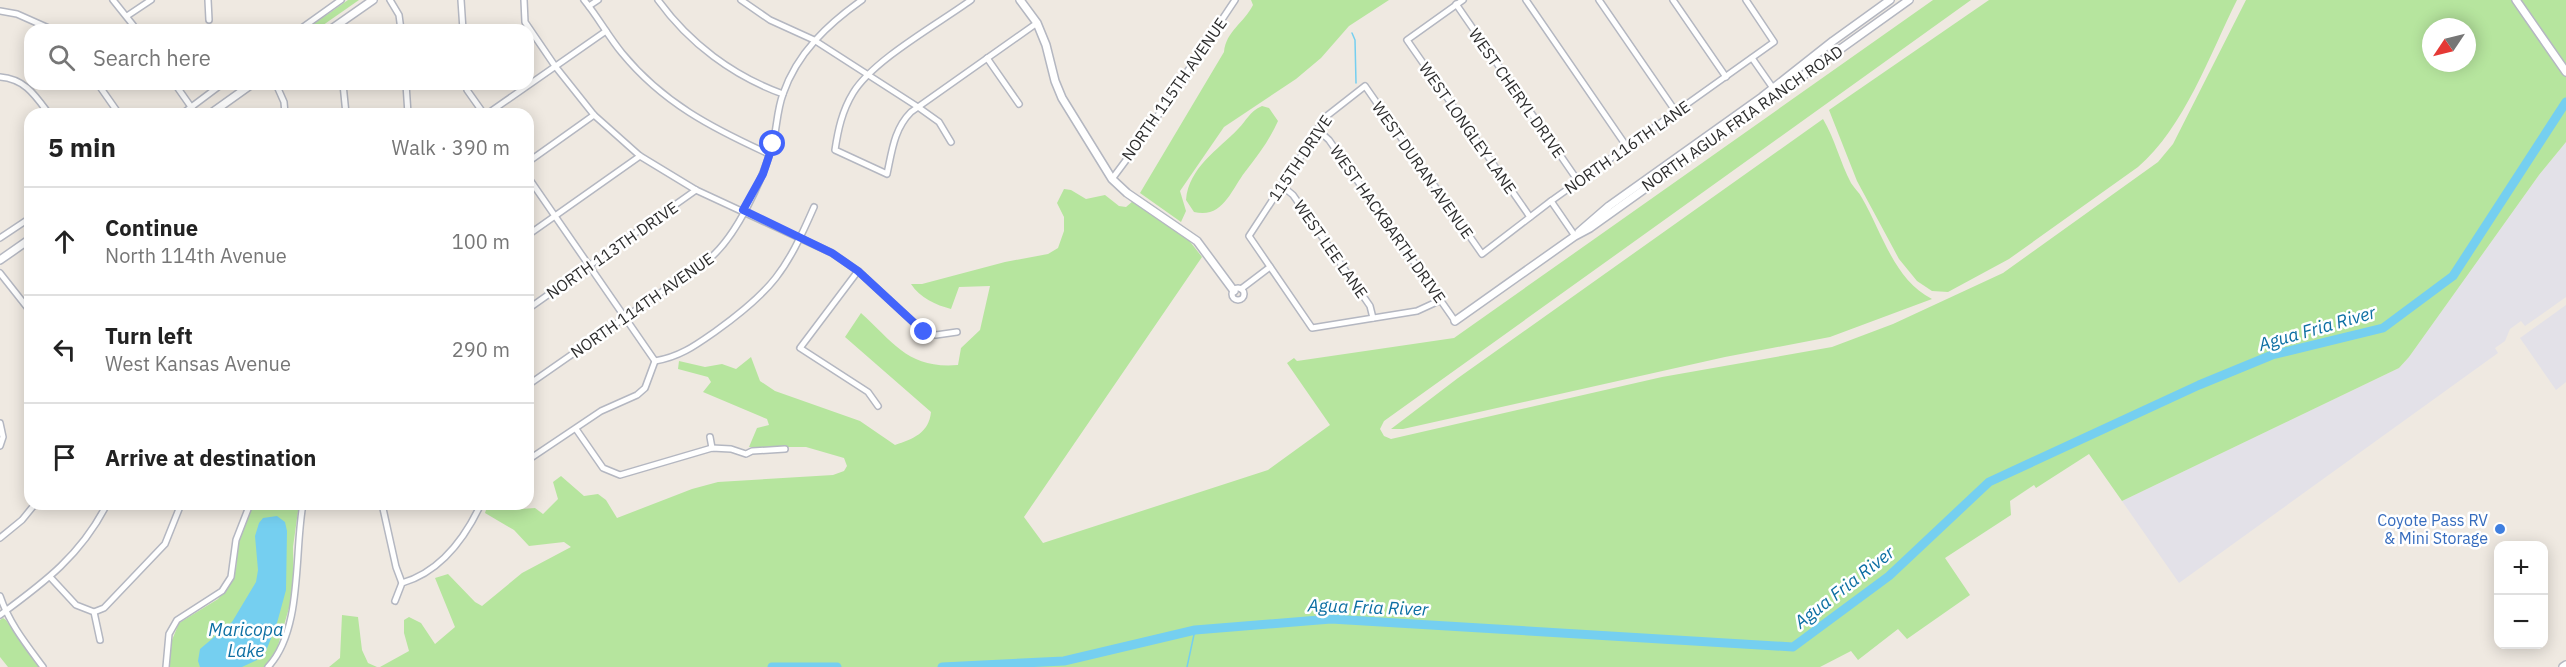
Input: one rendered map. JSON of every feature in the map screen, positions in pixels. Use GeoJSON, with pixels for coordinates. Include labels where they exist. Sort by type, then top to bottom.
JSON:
{"type":"FeatureCollection","features":[{"type":"Feature","properties":{"kind":"street"},"geometry":{"type":"LineString","coordinates":[[113,0],[133,24]]}},
{"type":"Feature","properties":{"kind":"street"},"geometry":{"type":"LineString","coordinates":[[127,16],[151,0]]}},
{"type":"Feature","properties":{"kind":"street"},"geometry":{"type":"LineString","coordinates":[[208,0],[209,20]]}},
{"type":"Feature","properties":{"kind":"street"},"geometry":{"type":"LineString","coordinates":[[307,24],[341,0]]}},
{"type":"Feature","properties":{"kind":"street"},"geometry":{"type":"LineString","coordinates":[[339,24],[373,0]]}},
{"type":"Feature","properties":{"kind":"street"},"geometry":{"type":"LineString","coordinates":[[390,0],[399,15],[400,24]]}},
{"type":"Feature","properties":{"kind":"street"},"geometry":{"type":"LineString","coordinates":[[461,0],[463,24]]}},
{"type":"Feature","properties":{"kind":"street"},"geometry":{"type":"LineString","coordinates":[[524,0],[526,24]]}},
{"type":"Feature","properties":{"kind":"street"},"geometry":{"type":"LineString","coordinates":[[584,0],[621,52],[664,95],[696,119],[769,154]]}},
{"type":"Feature","properties":{"kind":"street"},"geometry":{"type":"LineString","coordinates":[[589,6],[598,0]]}},
{"type":"Feature","properties":{"kind":"street"},"geometry":{"type":"LineString","coordinates":[[658,0],[686,32],[712,55],[743,75],[783,94]]}},
{"type":"Feature","properties":{"kind":"street"},"geometry":{"type":"LineString","coordinates":[[741,0],[770,20],[814,40],[918,107],[939,122],[951,142]]}},
{"type":"Feature","properties":{"kind":"street","name":"NORTH 114TH AVENUE"},"geometry":{"type":"LineString","coordinates":[[534,381],[715,254],[732,233],[763,174],[783,94],[796,67],[814,40],[833,21],[862,0]]}},
{"type":"Feature","properties":{"kind":"street"},"geometry":{"type":"LineString","coordinates":[[972,0],[867,74],[852,94],[838,124],[835,150],[887,174],[896,133],[902,120],[1037,23]]}},
{"type":"Feature","properties":{"kind":"street"},"geometry":{"type":"LineString","coordinates":[[1020,0],[1037,23],[1062,98],[1112,179],[1127,193],[1197,241],[1237,290],[1270,267],[1312,327],[1417,311],[1441,300]]}},
{"type":"Feature","properties":{"kind":"street","name":"NORTH 115TH AVENUE"},"geometry":{"type":"LineString","coordinates":[[1112,179],[1147,132],[1235,0]]}},
{"type":"Feature","properties":{"kind":"street"},"geometry":{"type":"LineString","coordinates":[[1456,4],[1463,0]]}},
{"type":"Feature","properties":{"kind":"street"},"geometry":{"type":"LineString","coordinates":[[1526,0],[1627,147]]}},
{"type":"Feature","properties":{"kind":"street"},"geometry":{"type":"LineString","coordinates":[[1599,0],[1676,112]]}},
{"type":"Feature","properties":{"kind":"street"},"geometry":{"type":"LineString","coordinates":[[1673,0],[1726,77]]}},
{"type":"Feature","properties":{"kind":"street","name":"NORTH 116TH LANE"},"geometry":{"type":"LineString","coordinates":[[1482,254],[1578,181],[1774,42],[1746,0]]}},
{"type":"Feature","properties":{"kind":"street","name":"NORTH AGUA FRIA RANCH ROAD"},"geometry":{"type":"LineString","coordinates":[[1776,91],[1833,41],[1890,0]]}},
{"type":"Feature","properties":{"kind":"street","name":"NORTH AGUA FRIA RANCH ROAD"},"geometry":{"type":"LineString","coordinates":[[1455,321],[1575,236],[1609,206],[1909,0]]}},
{"type":"Feature","properties":{"kind":"street"},"geometry":{"type":"LineString","coordinates":[[2516,0],[2566,72]]}},
{"type":"Feature","properties":{"kind":"street","name":"WEST LONGLEY LANE"},"geometry":{"type":"LineString","coordinates":[[1456,4],[1407,40],[1530,217]]}},
{"type":"Feature","properties":{"kind":"street","name":"WEST CHERYL DRIVE"},"geometry":{"type":"LineString","coordinates":[[1456,4],[1578,181]]}},
{"type":"Feature","properties":{"kind":"street"},"geometry":{"type":"LineString","coordinates":[[0,12],[17,14],[40,24]]}},
{"type":"Feature","properties":{"kind":"street"},"geometry":{"type":"LineString","coordinates":[[534,80],[606,31]]}},
{"type":"Feature","properties":{"kind":"street"},"geometry":{"type":"LineString","coordinates":[[534,35],[594,115],[640,156],[696,190],[832,253],[858,271],[924,332],[936,335],[957,332]]}},
{"type":"Feature","properties":{"kind":"street"},"geometry":{"type":"LineString","coordinates":[[987,58],[1019,104]]}},
{"type":"Feature","properties":{"kind":"street"},"geometry":{"type":"LineString","coordinates":[[1752,58],[1776,91]]}},
{"type":"Feature","properties":{"kind":"street"},"geometry":{"type":"LineString","coordinates":[[0,77],[18,80],[24,84]]}},
{"type":"Feature","properties":{"kind":"street"},"geometry":{"type":"LineString","coordinates":[[1356,83],[1363,88]]}},
{"type":"Feature","properties":{"kind":"street","name":"115TH DRIVE"},"geometry":{"type":"LineString","coordinates":[[1270,267],[1249,236],[1317,129],[1332,110],[1363,88]]}},
{"type":"Feature","properties":{"kind":"street","name":"WEST DURAN AVENUE"},"geometry":{"type":"LineString","coordinates":[[1363,88],[1482,254]]}},
{"type":"Feature","properties":{"kind":"street"},"geometry":{"type":"LineString","coordinates":[[30,90],[44,108]]}},
{"type":"Feature","properties":{"kind":"street"},"geometry":{"type":"LineString","coordinates":[[102,90],[115,108]]}},
{"type":"Feature","properties":{"kind":"street"},"geometry":{"type":"LineString","coordinates":[[179,90],[191,107],[214,90]]}},
{"type":"Feature","properties":{"kind":"street"},"geometry":{"type":"LineString","coordinates":[[218,108],[244,90]]}},
{"type":"Feature","properties":{"kind":"street"},"geometry":{"type":"LineString","coordinates":[[279,90],[284,108]]}},
{"type":"Feature","properties":{"kind":"street"},"geometry":{"type":"LineString","coordinates":[[344,90],[345,108]]}},
{"type":"Feature","properties":{"kind":"street"},"geometry":{"type":"LineString","coordinates":[[406,90],[408,108]]}},
{"type":"Feature","properties":{"kind":"street"},"geometry":{"type":"LineString","coordinates":[[467,90],[480,108]]}},
{"type":"Feature","properties":{"kind":"street"},"geometry":{"type":"LineString","coordinates":[[494,108],[520,90]]}},
{"type":"Feature","properties":{"kind":"street"},"geometry":{"type":"LineString","coordinates":[[534,158],[594,115]]}},
{"type":"Feature","properties":{"kind":"street","name":"WEST HACKBARTH DRIVE"},"geometry":{"type":"LineString","coordinates":[[1317,129],[1329,140],[1455,321]]}},
{"type":"Feature","properties":{"kind":"street"},"geometry":{"type":"LineString","coordinates":[[534,231],[640,156]]}},
{"type":"Feature","properties":{"kind":"street"},"geometry":{"type":"LineString","coordinates":[[534,185],[655,361]]}},
{"type":"Feature","properties":{"kind":"street","name":"WEST LEE LANE"},"geometry":{"type":"LineString","coordinates":[[1281,186],[1293,195],[1312,222],[1370,306],[1373,318]]}},
{"type":"Feature","properties":{"kind":"street","name":"NORTH 113TH DRIVE"},"geometry":{"type":"LineString","coordinates":[[534,305],[696,190]]}},
{"type":"Feature","properties":{"kind":"street"},"geometry":{"type":"LineString","coordinates":[[1551,201],[1575,236]]}},
{"type":"Feature","properties":{"kind":"street"},"geometry":{"type":"LineString","coordinates":[[655,361],[684,353],[752,305],[781,273],[814,207]]}},
{"type":"Feature","properties":{"kind":"street"},"geometry":{"type":"LineString","coordinates":[[0,238],[24,222]]}},
{"type":"Feature","properties":{"kind":"street"},"geometry":{"type":"LineString","coordinates":[[0,259],[24,243]]}},
{"type":"Feature","properties":{"kind":"street"},"geometry":{"type":"LineString","coordinates":[[858,271],[800,348],[868,392],[878,406]]}},
{"type":"Feature","properties":{"kind":"street"},"geometry":{"type":"LineString","coordinates":[[0,273],[24,303]]}},
{"type":"Feature","properties":{"kind":"street"},"geometry":{"type":"LineString","coordinates":[[534,456],[601,411],[636,395],[645,388],[655,361]]}},
{"type":"Feature","properties":{"kind":"street"},"geometry":{"type":"LineString","coordinates":[[0,423],[3,437],[0,446]]}},
{"type":"Feature","properties":{"kind":"street"},"geometry":{"type":"LineString","coordinates":[[576,429],[603,468],[620,475],[712,448],[731,449],[746,454],[752,451],[785,449]]}},
{"type":"Feature","properties":{"kind":"street"},"geometry":{"type":"LineString","coordinates":[[710,437],[712,448]]}},
{"type":"Feature","properties":{"kind":"street"},"geometry":{"type":"LineString","coordinates":[[0,538],[30,510]]}},
{"type":"Feature","properties":{"kind":"street"},"geometry":{"type":"LineString","coordinates":[[3,613],[51,578],[72,555],[104,510]]}},
{"type":"Feature","properties":{"kind":"street"},"geometry":{"type":"LineString","coordinates":[[51,578],[76,605],[94,612],[104,608],[165,544],[179,510]]}},
{"type":"Feature","properties":{"kind":"street"},"geometry":{"type":"LineString","coordinates":[[166,667],[170,634],[177,620],[222,591],[231,578],[236,540],[248,510]]}},
{"type":"Feature","properties":{"kind":"street"},"geometry":{"type":"LineString","coordinates":[[268,667],[277,654],[285,635],[297,589],[296,554],[302,510]]}},
{"type":"Feature","properties":{"kind":"street"},"geometry":{"type":"LineString","coordinates":[[383,510],[396,567],[402,583],[395,601]]}},
{"type":"Feature","properties":{"kind":"street"},"geometry":{"type":"LineString","coordinates":[[402,583],[416,579],[459,544],[478,510]]}},
{"type":"Feature","properties":{"kind":"street"},"geometry":{"type":"LineString","coordinates":[[0,596],[3,613],[43,667]]}},
{"type":"Feature","properties":{"kind":"street"},"geometry":{"type":"LineString","coordinates":[[94,612],[100,640]]}},
{"type":"Feature","properties":{"kind":"shaded area"},"geometry":{"type":"Polygon","coordinates":[[[2566,142],[2566,297],[2525,326],[2521,321],[2510,329],[2505,341],[2495,348],[2498,353],[2179,583],[2122,501],[2399,368],[2539,175],[2566,142]]]}},
{"type":"Feature","properties":{"kind":"shaded area"},"geometry":{"type":"Polygon","coordinates":[[[2566,305],[2566,382],[2556,390],[2520,338],[2566,305]]]}},
{"type":"Feature","properties":{"kind":"green space"},"geometry":{"type":"Polygon","coordinates":[[[348,0],[359,0],[325,24],[314,24],[348,0]]]}},
{"type":"Feature","properties":{"kind":"green space"},"geometry":{"type":"Polygon","coordinates":[[[1251,0],[1389,0],[1349,26],[1321,58],[1296,79],[1224,127],[1180,191],[1186,211],[1181,222],[1140,193],[1224,52],[1228,38],[1253,5],[1251,0]]]}},
{"type":"Feature","properties":{"kind":"green space"},"geometry":{"type":"Polygon","coordinates":[[[1933,0],[1971,0],[1384,421],[1380,429],[1384,436],[1391,439],[1662,377],[1832,347],[1893,324],[2003,273],[2158,162],[2173,144],[2246,0],[2566,0],[2566,142],[2539,175],[2399,368],[2122,501],[2089,454],[2036,488],[2034,485],[2010,501],[2011,515],[1945,558],[1970,595],[1907,639],[1898,629],[1858,660],[1851,651],[1820,667],[380,667],[409,651],[404,633],[404,620],[409,617],[421,623],[435,644],[455,627],[435,578],[448,574],[475,602],[482,606],[522,573],[571,547],[564,542],[529,546],[514,530],[485,513],[486,510],[534,510],[535,508],[543,514],[558,499],[553,482],[561,476],[584,496],[598,494],[606,500],[617,518],[692,489],[718,482],[833,475],[844,471],[847,466],[844,458],[806,447],[749,447],[757,428],[769,425],[767,419],[703,392],[711,382],[708,377],[678,369],[679,361],[705,367],[722,364],[736,369],[751,357],[760,381],[775,391],[860,421],[895,445],[919,434],[927,425],[931,412],[845,337],[861,313],[894,344],[915,358],[927,363],[958,365],[961,348],[980,330],[990,286],[959,287],[951,309],[929,300],[911,284],[922,284],[1005,262],[1048,254],[1058,248],[1064,231],[1064,217],[1057,203],[1064,189],[1071,190],[1086,199],[1105,195],[1119,206],[1126,207],[1133,201],[1188,239],[1202,257],[1024,517],[1043,543],[1268,470],[1330,425],[1287,363],[1294,358],[1297,361],[1454,338],[1933,0]]]}},
{"type":"Feature","properties":{"kind":"green space"},"geometry":{"type":"Polygon","coordinates":[[[1989,0],[2237,0],[2195,89],[2182,111],[2169,132],[2138,167],[2009,259],[1948,292],[1932,291],[1917,281],[1899,259],[1857,181],[1829,110],[1989,0]]]}},
{"type":"Feature","properties":{"kind":"green space"},"geometry":{"type":"Polygon","coordinates":[[[1262,106],[1269,108],[1278,121],[1267,141],[1219,207],[1204,213],[1194,212],[1186,200],[1188,188],[1198,169],[1251,114],[1262,106]]]}},
{"type":"Feature","properties":{"kind":"green space"},"geometry":{"type":"Polygon","coordinates":[[[1823,119],[1851,183],[1861,196],[1898,268],[1919,291],[1932,299],[1830,337],[1725,357],[1403,429],[1391,429],[1458,378],[1823,119]]]}},
{"type":"Feature","properties":{"kind":"green space"},"geometry":{"type":"Polygon","coordinates":[[[251,510],[298,510],[293,547],[294,591],[277,649],[265,667],[169,667],[172,640],[179,623],[218,599],[232,582],[236,569],[238,541],[251,510]]]}},
{"type":"Feature","properties":{"kind":"green space"},"geometry":{"type":"Polygon","coordinates":[[[342,615],[358,617],[362,650],[368,663],[377,667],[329,667],[340,658],[342,615]]]}},
{"type":"Feature","properties":{"kind":"green space"},"geometry":{"type":"Polygon","coordinates":[[[3,618],[39,667],[8,667],[0,657],[0,620],[3,618]]]}},
{"type":"Feature","properties":{"kind":"water","name":"Maricopa Lake"},"geometry":{"type":"Polygon","coordinates":[[[277,516],[285,522],[287,531],[286,590],[266,651],[257,660],[242,667],[200,667],[198,661],[200,649],[232,622],[256,582],[258,570],[255,536],[259,523],[263,518],[277,516]]]}},
{"type":"Feature","properties":{"kind":"waterway"},"geometry":{"type":"LineString","coordinates":[[1352,33],[1355,40],[1356,83]]}},
{"type":"Feature","properties":{"kind":"waterway","name":"Agua Fria River"},"geometry":{"type":"LineString","coordinates":[[942,667],[1064,661],[1195,630],[1331,619],[1793,647],[1889,576],[1989,482],[2199,385],[2272,355],[2383,328],[2453,276],[2566,102]]}},
{"type":"Feature","properties":{"kind":"waterway"},"geometry":{"type":"LineString","coordinates":[[1187,667],[1195,630]]}},
{"type":"Feature","properties":{"kind":"waterway","name":"Agua Fria River"},"geometry":{"type":"LineString","coordinates":[[772,667],[837,667]]}},
{"type":"Feature","properties":{"kind":"place","name":"Coyote Pass RV & Mini Storage"},"geometry":{"type":"Point","coordinates":[2500,529]}},
{"type":"Feature","properties":{"kind":"route"},"geometry":{"type":"LineString","coordinates":[[773,144],[763,174],[743,210],[832,253],[858,271],[924,332]]}}]}
